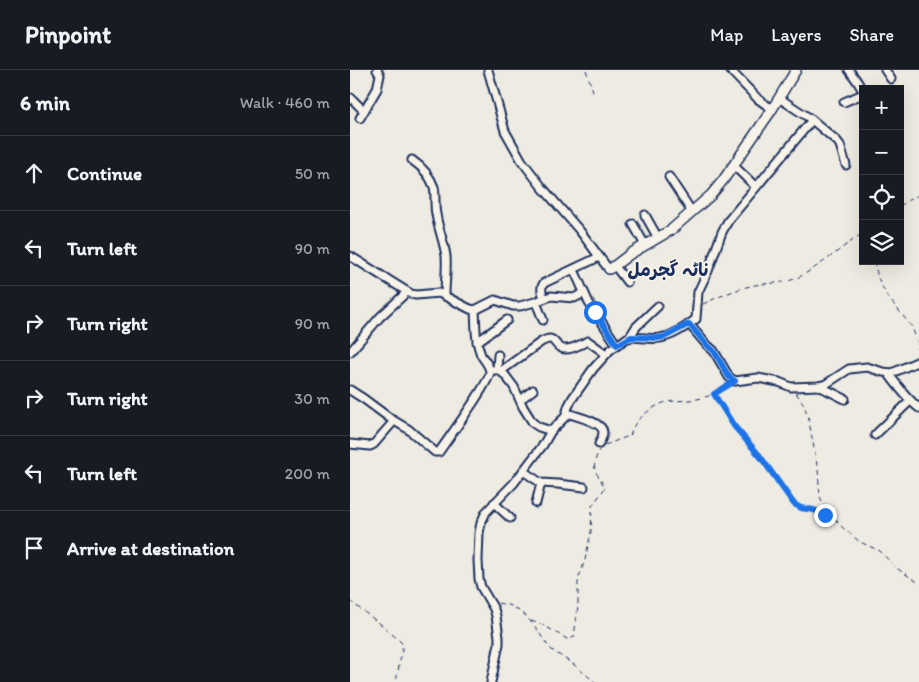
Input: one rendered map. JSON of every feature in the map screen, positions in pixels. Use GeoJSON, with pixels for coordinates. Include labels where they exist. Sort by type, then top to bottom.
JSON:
{"type":"FeatureCollection","features":[{"type":"Feature","properties":{"kind":"street"},"geometry":{"type":"LineString","coordinates":[[360,118],[377,88],[380,75],[377,70]]}},
{"type":"Feature","properties":{"kind":"street"},"geometry":{"type":"LineString","coordinates":[[488,70],[505,131],[522,161],[599,257],[627,282]]}},
{"type":"Feature","properties":{"kind":"street"},"geometry":{"type":"LineString","coordinates":[[730,70],[758,99],[772,109]]}},
{"type":"Feature","properties":{"kind":"street"},"geometry":{"type":"LineString","coordinates":[[849,70],[859,85]]}},
{"type":"Feature","properties":{"kind":"street"},"geometry":{"type":"LineString","coordinates":[[885,70],[892,79]]}},
{"type":"Feature","properties":{"kind":"street"},"geometry":{"type":"LineString","coordinates":[[612,267],[671,230],[711,195],[772,109],[793,71]]}},
{"type":"Feature","properties":{"kind":"street"},"geometry":{"type":"LineString","coordinates":[[844,102],[859,95]]}},
{"type":"Feature","properties":{"kind":"street"},"geometry":{"type":"LineString","coordinates":[[351,98],[364,111]]}},
{"type":"Feature","properties":{"kind":"street"},"geometry":{"type":"LineString","coordinates":[[779,98],[812,120],[837,141],[846,165]]}},
{"type":"Feature","properties":{"kind":"street"},"geometry":{"type":"LineString","coordinates":[[491,682],[499,637],[494,609],[478,579],[479,533],[481,522],[486,512],[514,483],[543,445],[551,431],[566,416],[568,407],[577,390],[606,354],[629,338],[658,338],[669,335],[696,319],[698,292],[728,221],[812,120]]}},
{"type":"Feature","properties":{"kind":"street"},"geometry":{"type":"LineString","coordinates":[[412,160],[422,167],[434,188],[437,226],[446,258],[445,295]]}},
{"type":"Feature","properties":{"kind":"street"},"geometry":{"type":"LineString","coordinates":[[733,164],[756,187]]}},
{"type":"Feature","properties":{"kind":"street"},"geometry":{"type":"LineString","coordinates":[[669,177],[692,212]]}},
{"type":"Feature","properties":{"kind":"street"},"geometry":{"type":"LineString","coordinates":[[645,215],[658,238]]}},
{"type":"Feature","properties":{"kind":"street"},"geometry":{"type":"LineString","coordinates":[[633,224],[645,245]]}},
{"type":"Feature","properties":{"kind":"street"},"geometry":{"type":"LineString","coordinates":[[350,256],[416,296],[439,293],[475,310],[495,300],[520,306],[551,296],[574,298],[584,293]]}},
{"type":"Feature","properties":{"kind":"street"},"geometry":{"type":"LineString","coordinates":[[544,298],[542,290],[544,283],[599,257]]}},
{"type":"Feature","properties":{"kind":"street"},"geometry":{"type":"LineString","coordinates":[[574,270],[584,293],[617,345]]}},
{"type":"Feature","properties":{"kind":"street"},"geometry":{"type":"LineString","coordinates":[[350,352],[380,317],[407,292]]}},
{"type":"Feature","properties":{"kind":"street"},"geometry":{"type":"LineString","coordinates":[[536,302],[543,320]]}},
{"type":"Feature","properties":{"kind":"street"},"geometry":{"type":"LineString","coordinates":[[629,338],[636,327],[658,306]]}},
{"type":"Feature","properties":{"kind":"street"},"geometry":{"type":"LineString","coordinates":[[475,310],[475,334],[482,356],[496,370],[510,380],[529,417],[536,426],[551,431]]}},
{"type":"Feature","properties":{"kind":"street"},"geometry":{"type":"LineString","coordinates":[[477,342],[507,320]]}},
{"type":"Feature","properties":{"kind":"street"},"geometry":{"type":"LineString","coordinates":[[689,324],[714,351],[729,377],[735,381],[752,378],[768,379],[791,387],[819,386],[826,384],[848,368],[867,367],[888,373],[919,360]]}},
{"type":"Feature","properties":{"kind":"street"},"geometry":{"type":"LineString","coordinates":[[350,390],[408,429],[435,452],[439,452],[488,378],[496,370],[541,342],[547,339],[552,340],[562,349],[588,341],[606,354]]}},
{"type":"Feature","properties":{"kind":"street"},"geometry":{"type":"LineString","coordinates":[[496,370],[498,355]]}},
{"type":"Feature","properties":{"kind":"street"},"geometry":{"type":"LineString","coordinates":[[888,373],[910,401],[919,408]]}},
{"type":"Feature","properties":{"kind":"street"},"geometry":{"type":"LineString","coordinates":[[819,386],[846,400]]}},
{"type":"Feature","properties":{"kind":"street"},"geometry":{"type":"LineString","coordinates":[[520,400],[533,390]]}},
{"type":"Feature","properties":{"kind":"street"},"geometry":{"type":"LineString","coordinates":[[875,435],[910,401]]}},
{"type":"Feature","properties":{"kind":"street"},"geometry":{"type":"LineString","coordinates":[[567,413],[596,423],[602,428],[603,431],[599,444]]}},
{"type":"Feature","properties":{"kind":"street"},"geometry":{"type":"LineString","coordinates":[[350,444],[370,446],[374,444],[394,421]]}},
{"type":"Feature","properties":{"kind":"street"},"geometry":{"type":"LineString","coordinates":[[523,471],[541,483],[584,487]]}},
{"type":"Feature","properties":{"kind":"street"},"geometry":{"type":"LineString","coordinates":[[536,503],[541,483]]}},
{"type":"Feature","properties":{"kind":"street"},"geometry":{"type":"LineString","coordinates":[[494,503],[510,518]]}},
{"type":"Feature","properties":{"kind":"path"},"geometry":{"type":"LineString","coordinates":[[586,70],[594,94]]}},
{"type":"Feature","properties":{"kind":"path"},"geometry":{"type":"LineString","coordinates":[[904,203],[919,195]]}},
{"type":"Feature","properties":{"kind":"path"},"geometry":{"type":"LineString","coordinates":[[697,306],[748,286],[780,283],[799,277],[859,236]]}},
{"type":"Feature","properties":{"kind":"path"},"geometry":{"type":"LineString","coordinates":[[875,265],[878,278],[887,296],[912,327],[918,344],[919,360]]}},
{"type":"Feature","properties":{"kind":"path"},"geometry":{"type":"LineString","coordinates":[[531,621],[543,625],[566,639],[574,637],[578,606],[578,580],[585,560],[591,532],[592,506],[605,488],[594,468],[599,444],[607,445],[629,436],[643,415],[657,406],[666,402],[691,400],[714,394],[735,381]]}},
{"type":"Feature","properties":{"kind":"path"},"geometry":{"type":"LineString","coordinates":[[791,387],[803,403],[808,416],[818,470],[820,497],[825,506],[844,529],[860,542],[880,551],[895,567],[919,583]]}},
{"type":"Feature","properties":{"kind":"path"},"geometry":{"type":"LineString","coordinates":[[714,394],[734,426],[765,463],[794,504],[801,508],[814,510],[838,521]]}},
{"type":"Feature","properties":{"kind":"path"},"geometry":{"type":"LineString","coordinates":[[350,600],[402,643],[396,682]]}},
{"type":"Feature","properties":{"kind":"path"},"geometry":{"type":"LineString","coordinates":[[490,603],[505,603],[525,615],[553,651],[595,682]]}},
{"type":"Feature","properties":{"kind":"district","name":"ناٹہ گجرمل"},"geometry":{"type":"Point","coordinates":[668,270]}},
{"type":"Feature","properties":{"kind":"route"},"geometry":{"type":"LineString","coordinates":[[595,312],[617,345],[631,337],[664,337],[689,324],[706,344],[712,348],[729,377],[735,381],[714,394],[734,426],[760,456],[794,504],[825,515]]}}]}
